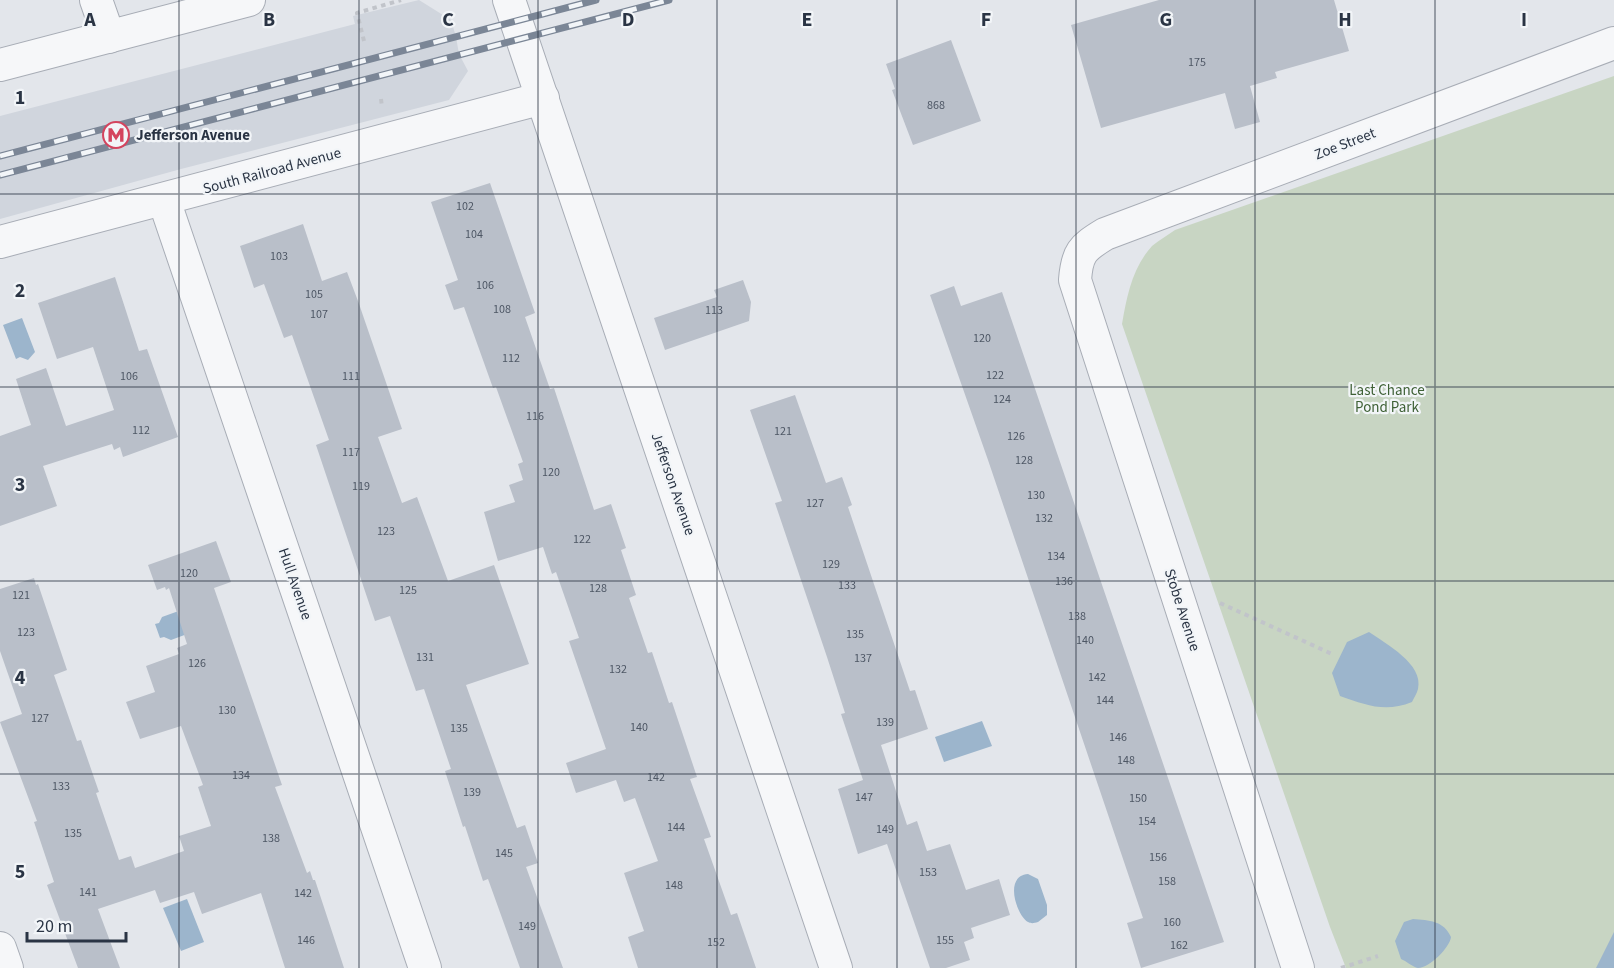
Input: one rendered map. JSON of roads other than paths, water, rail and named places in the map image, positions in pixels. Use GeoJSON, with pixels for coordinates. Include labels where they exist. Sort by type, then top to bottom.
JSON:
{"type":"FeatureCollection","features":[{"type":"Feature","properties":{"kind":"street"},"geometry":{"type":"LineString","coordinates":[[96,0],[109,37]]}},
{"type":"Feature","properties":{"kind":"street"},"geometry":{"type":"LineString","coordinates":[[0,65],[249,0]]}},
{"type":"Feature","properties":{"kind":"street","name":"Jefferson Avenue"},"geometry":{"type":"LineString","coordinates":[[509,0],[836,968]]}},
{"type":"Feature","properties":{"kind":"street","name":"Zoe Street"},"geometry":{"type":"LineString","coordinates":[[1081,252],[1105,234],[1614,43]]}},
{"type":"Feature","properties":{"kind":"street","name":"South Railroad Avenue"},"geometry":{"type":"LineString","coordinates":[[0,242],[543,98]]}},
{"type":"Feature","properties":{"kind":"street","name":"Hull Avenue"},"geometry":{"type":"LineString","coordinates":[[164,200],[425,968]]}},
{"type":"Feature","properties":{"kind":"street","name":"Stobe Avenue"},"geometry":{"type":"LineString","coordinates":[[1081,252],[1076,265],[1075,280],[1298,968]]}},
{"type":"Feature","properties":{"kind":"street"},"geometry":{"type":"LineString","coordinates":[[0,948],[7,968]]}},
{"type":"Feature","properties":{"kind":"water"},"geometry":{"type":"Polygon","coordinates":[[[22,318],[35,352],[28,360],[20,357],[16,359],[3,325],[22,318]]]}},
{"type":"Feature","properties":{"kind":"water"},"geometry":{"type":"Polygon","coordinates":[[[198,604],[206,627],[171,640],[160,638],[155,624],[159,623],[162,617],[198,604]]]}},
{"type":"Feature","properties":{"kind":"water"},"geometry":{"type":"Polygon","coordinates":[[[1369,632],[1394,649],[1410,663],[1415,671],[1418,689],[1412,702],[1384,707],[1367,705],[1340,696],[1332,673],[1347,642],[1369,632]]]}},
{"type":"Feature","properties":{"kind":"water"},"geometry":{"type":"Polygon","coordinates":[[[982,721],[992,746],[944,762],[935,737],[982,721]]]}},
{"type":"Feature","properties":{"kind":"water"},"geometry":{"type":"Polygon","coordinates":[[[1028,874],[1038,879],[1047,905],[1047,915],[1033,923],[1024,918],[1014,896],[1016,882],[1020,876],[1028,874]]]}},
{"type":"Feature","properties":{"kind":"water"},"geometry":{"type":"Polygon","coordinates":[[[187,899],[204,942],[181,951],[163,908],[187,899]]]}},
{"type":"Feature","properties":{"kind":"water"},"geometry":{"type":"Polygon","coordinates":[[[1413,919],[1440,925],[1451,937],[1439,956],[1428,965],[1418,968],[1401,959],[1395,941],[1404,922],[1413,919]]]}},
{"type":"Feature","properties":{"kind":"water"},"geometry":{"type":"Polygon","coordinates":[[[1614,932],[1614,968],[1596,968],[1614,932]]]}},
{"type":"Feature","properties":{"kind":"railway"},"geometry":{"type":"LineString","coordinates":[[0,156],[596,0]]}},
{"type":"Feature","properties":{"kind":"railway"},"geometry":{"type":"LineString","coordinates":[[0,175],[669,0]]}},
{"type":"Feature","properties":{"kind":"place","name":"Jefferson Avenue"},"geometry":{"type":"Point","coordinates":[116,135]}},
{"type":"Feature","properties":{"kind":"park label","name":"Last Chance Pond Park"},"geometry":{"type":"Point","coordinates":[1387,398]}}]}
